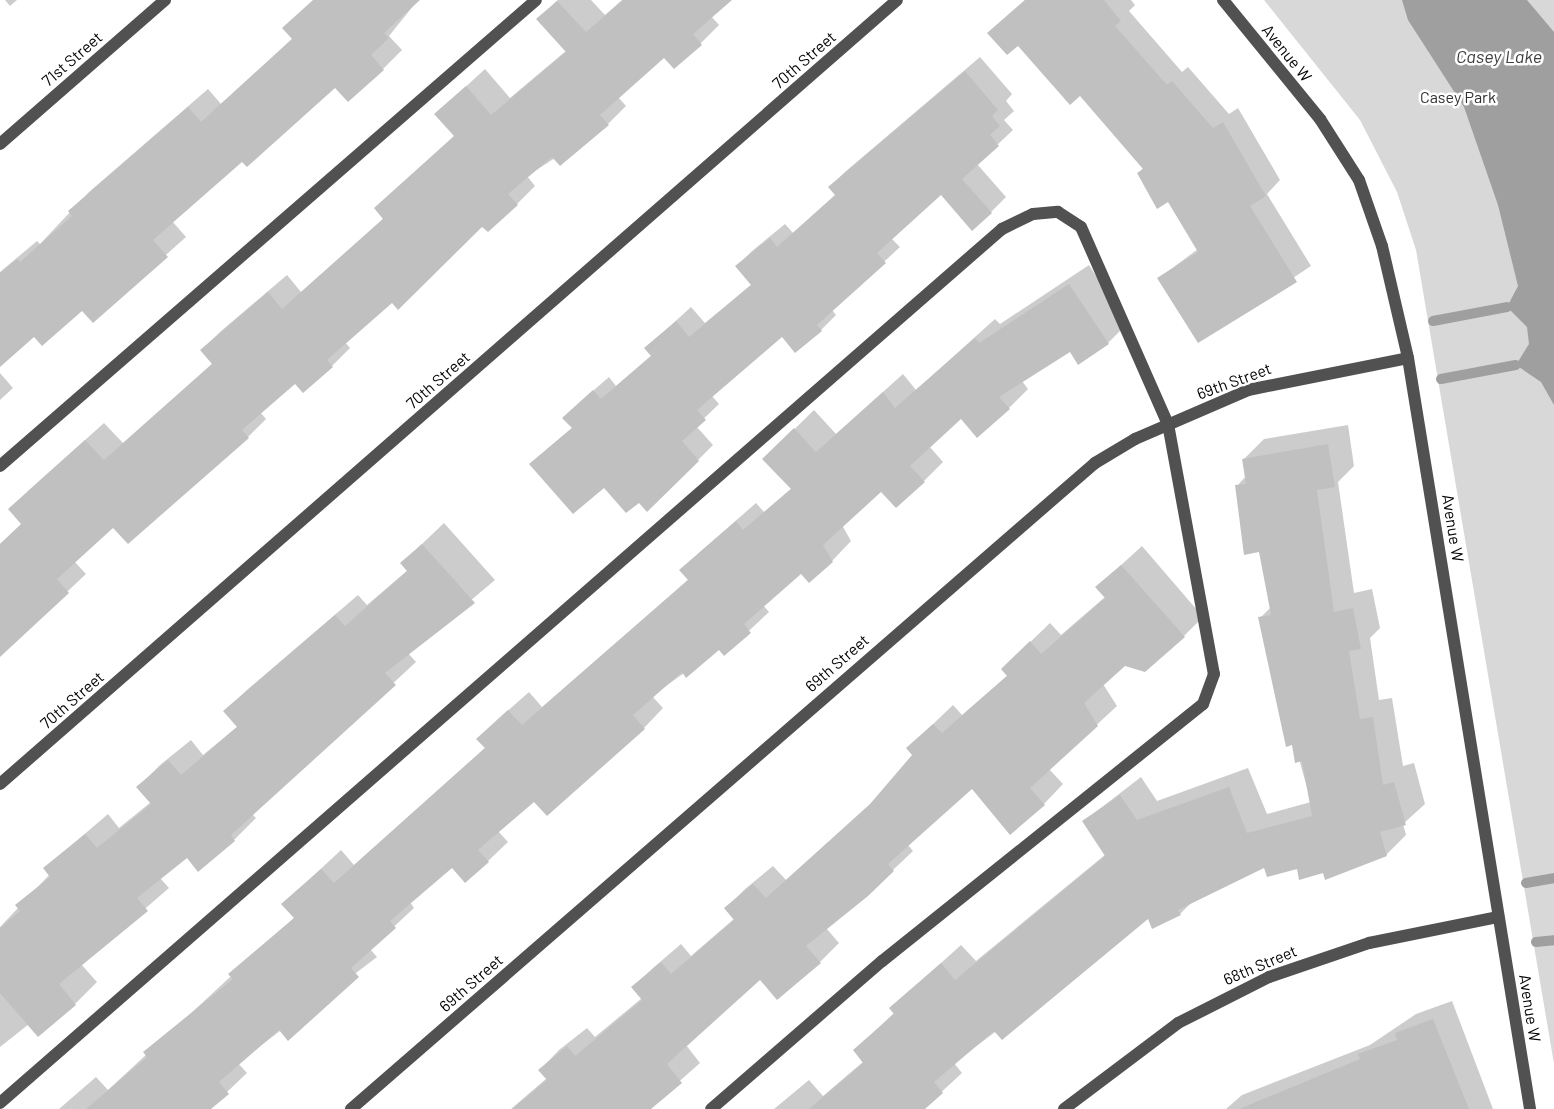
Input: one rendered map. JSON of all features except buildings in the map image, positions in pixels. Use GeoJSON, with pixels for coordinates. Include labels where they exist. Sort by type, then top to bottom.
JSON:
{"type":"FeatureCollection","features":[{"type":"Feature","properties":{"kind":"street","name":"71st Street"},"geometry":{"type":"LineString","coordinates":[[0,144],[165,0]]}},
{"type":"Feature","properties":{"kind":"street"},"geometry":{"type":"LineString","coordinates":[[0,466],[536,0]]}},
{"type":"Feature","properties":{"kind":"street","name":"70th Street"},"geometry":{"type":"LineString","coordinates":[[0,784],[897,0]]}},
{"type":"Feature","properties":{"kind":"street","name":"Avenue W"},"geometry":{"type":"LineString","coordinates":[[1222,0],[1320,119],[1359,180],[1382,246],[1408,358],[1530,1109]]}},
{"type":"Feature","properties":{"kind":"street"},"geometry":{"type":"LineString","coordinates":[[0,1104],[1002,228],[1032,214],[1058,213],[1081,227],[1167,424],[1214,674],[1203,704],[891,954],[711,1109]]}},
{"type":"Feature","properties":{"kind":"street","name":"69th Street"},"geometry":{"type":"LineString","coordinates":[[351,1109],[1056,493],[1095,464],[1167,424],[1280,381],[1408,358]]}},
{"type":"Feature","properties":{"kind":"street","name":"68th Street"},"geometry":{"type":"LineString","coordinates":[[1064,1109],[1159,1035],[1269,977],[1369,943],[1498,918]]}},
{"type":"Feature","properties":{"kind":"green space","name":"Casey Park"},"geometry":{"type":"Polygon","coordinates":[[[1264,0],[1554,0],[1554,1064],[1416,250],[1397,192],[1360,120],[1264,0]]]}},
{"type":"Feature","properties":{"kind":"water","name":"Casey Lake"},"geometry":{"type":"Polygon","coordinates":[[[1402,0],[1527,0],[1554,32],[1554,405],[1541,382],[1516,365],[1529,344],[1527,327],[1507,307],[1518,286],[1498,205],[1464,107],[1408,20],[1402,0]]]}},
{"type":"Feature","properties":{"kind":"waterway"},"geometry":{"type":"LineString","coordinates":[[1433,321],[1507,307]]}},
{"type":"Feature","properties":{"kind":"waterway"},"geometry":{"type":"LineString","coordinates":[[1441,379],[1516,365]]}},
{"type":"Feature","properties":{"kind":"waterway"},"geometry":{"type":"LineString","coordinates":[[1526,883],[1554,878]]}},
{"type":"Feature","properties":{"kind":"waterway"},"geometry":{"type":"LineString","coordinates":[[1536,942],[1554,940]]}}]}
